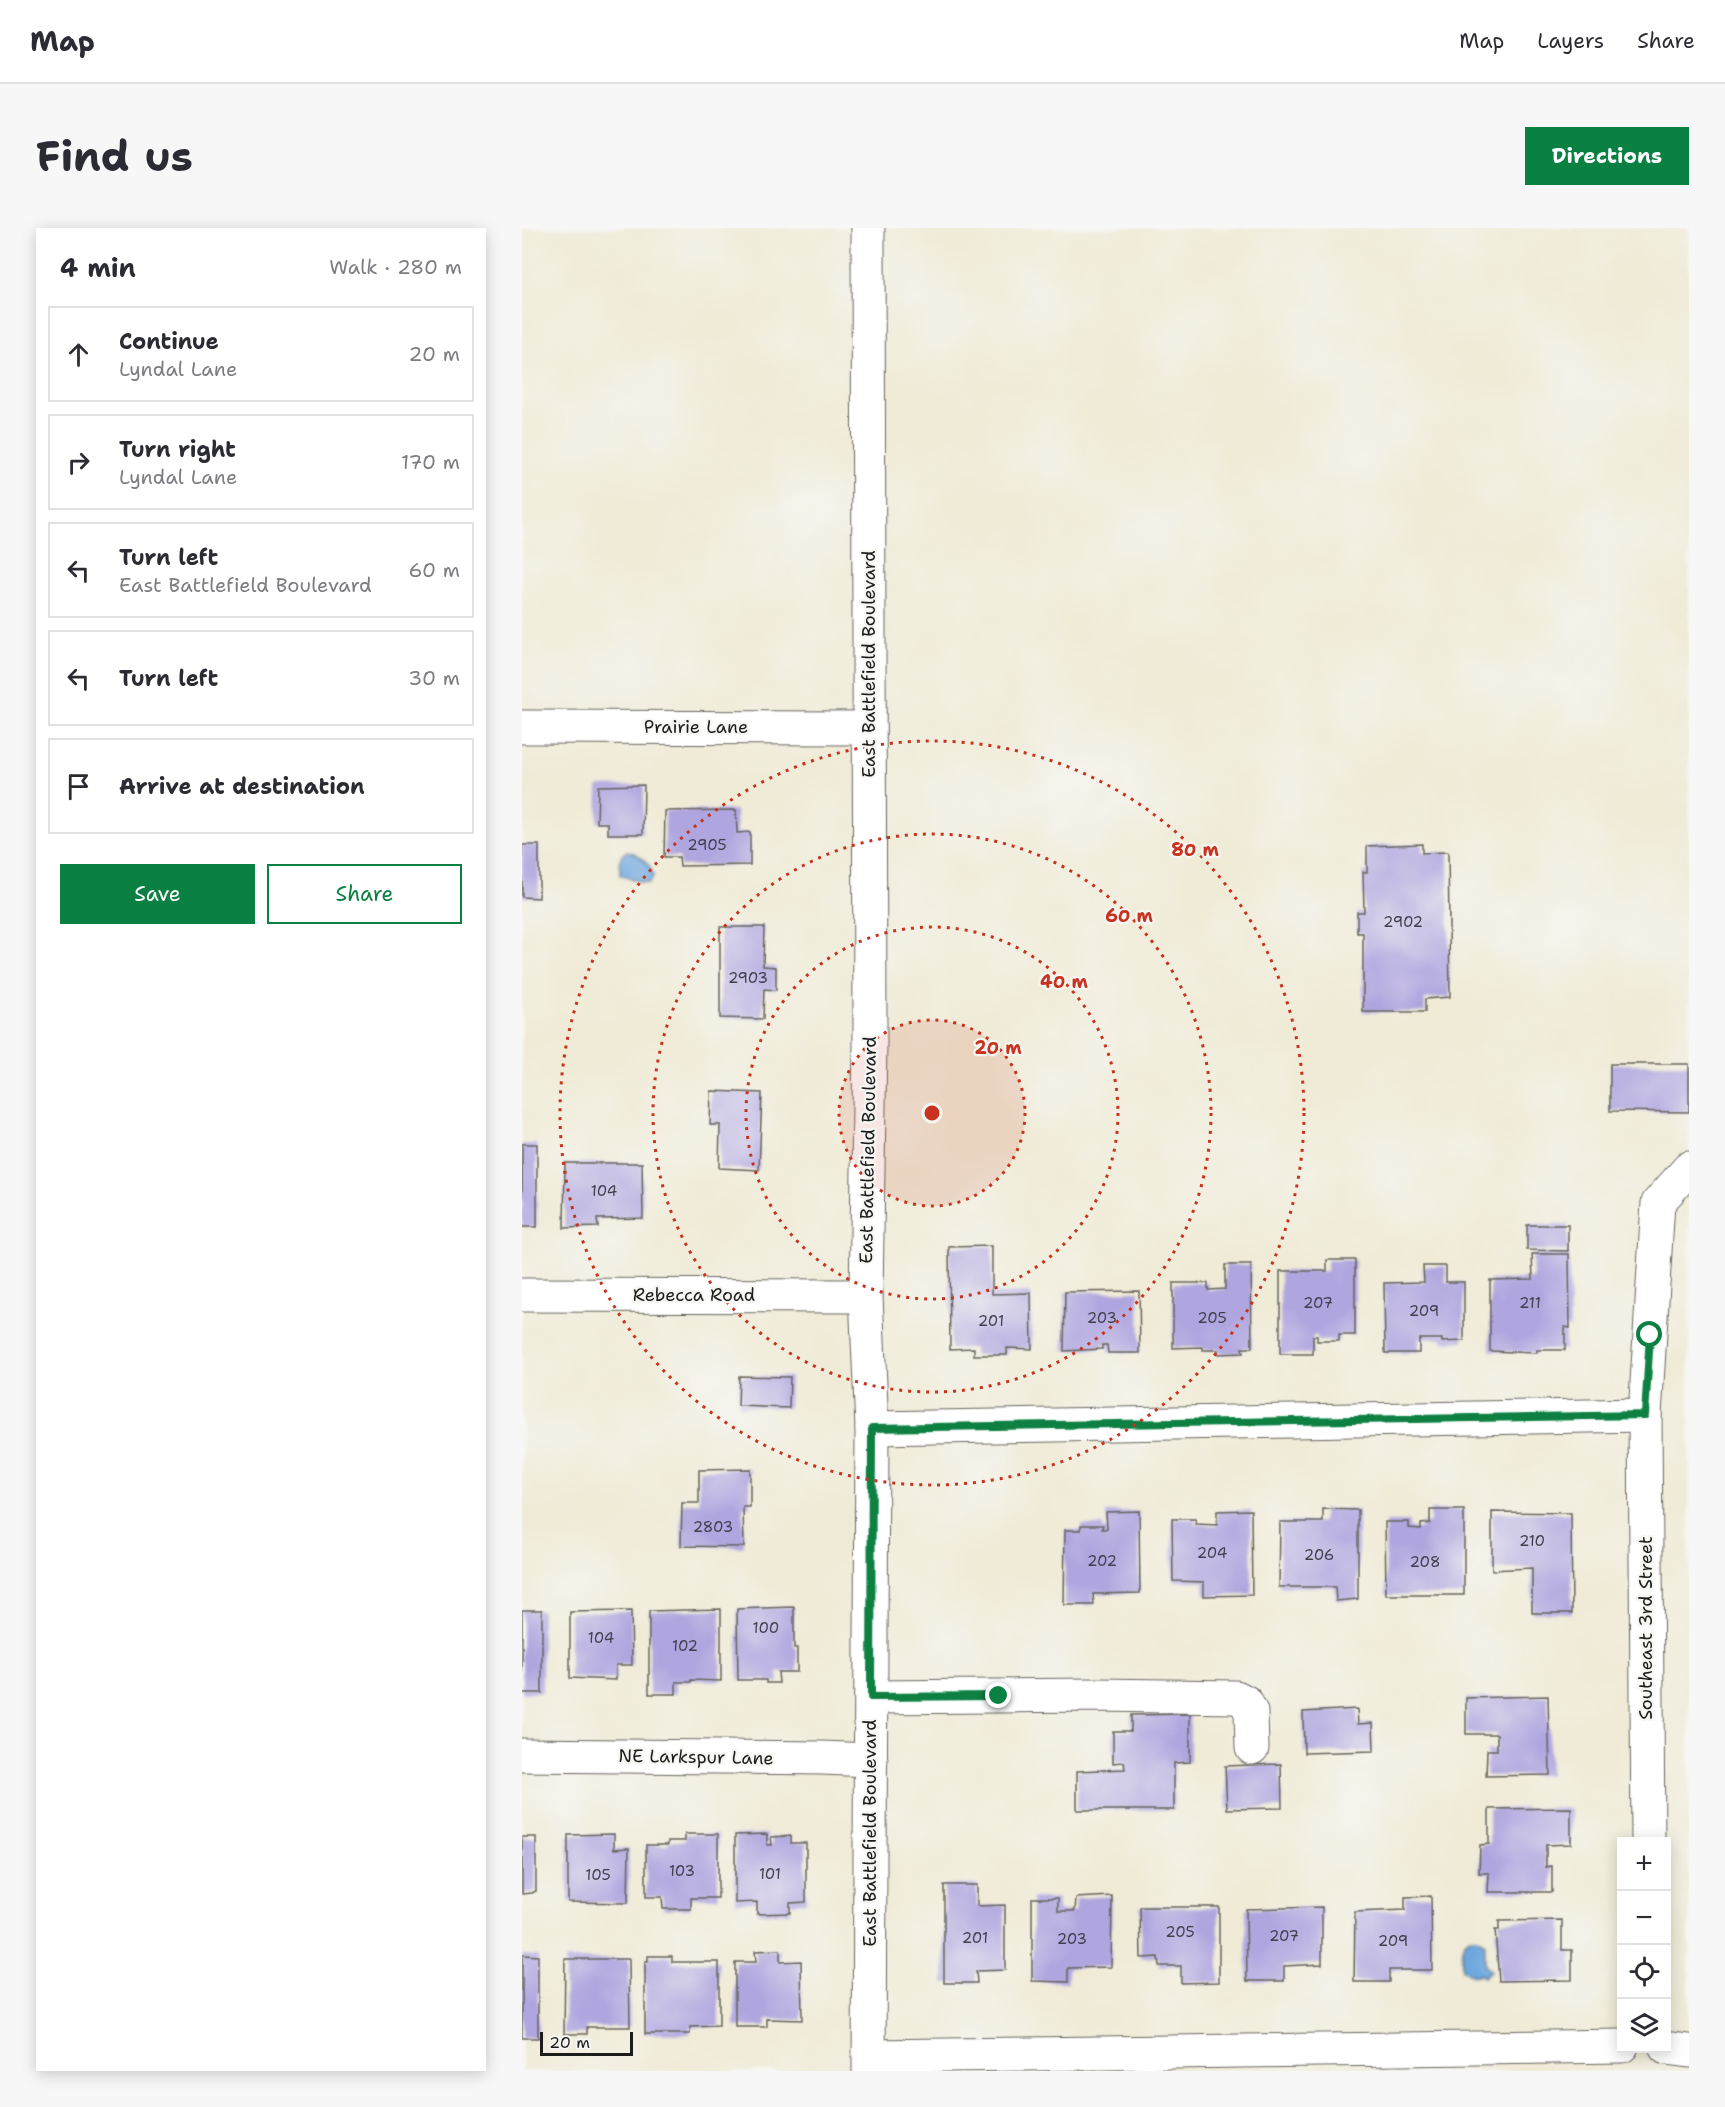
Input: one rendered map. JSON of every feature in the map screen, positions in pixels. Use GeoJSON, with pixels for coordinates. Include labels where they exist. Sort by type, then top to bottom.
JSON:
{"type":"FeatureCollection","features":[{"type":"Feature","properties":{"kind":"street","name":"East Battlefield Boulevard"},"geometry":{"type":"LineString","coordinates":[[868,228],[870,1044],[866,1296],[872,1428],[869,2064]]}},
{"type":"Feature","properties":{"kind":"street","name":"Prairie Lane"},"geometry":{"type":"LineString","coordinates":[[522,727],[869,728]]}},
{"type":"Feature","properties":{"kind":"street","name":"Southeast 3rd Street"},"geometry":{"type":"LineString","coordinates":[[1648,1837],[1645,1415],[1658,1203],[1689,1168]]}},
{"type":"Feature","properties":{"kind":"street","name":"Rebecca Road"},"geometry":{"type":"LineString","coordinates":[[522,1295],[866,1296]]}},
{"type":"Feature","properties":{"kind":"street"},"geometry":{"type":"LineString","coordinates":[[872,1428],[1645,1415]]}},
{"type":"Feature","properties":{"kind":"street"},"geometry":{"type":"LineString","coordinates":[[871,1697],[1109,1695],[1236,1697],[1246,1702],[1251,1712],[1252,1748]]}},
{"type":"Feature","properties":{"kind":"street","name":"NE Larkspur Lane"},"geometry":{"type":"LineString","coordinates":[[522,1755],[822,1758],[871,1761]]}},
{"type":"Feature","properties":{"kind":"street"},"geometry":{"type":"LineString","coordinates":[[869,2064],[1617,2046]]}},
{"type":"Feature","properties":{"kind":"street"},"geometry":{"type":"LineString","coordinates":[[1671,2049],[1689,2051]]}},
{"type":"Feature","properties":{"kind":"water"},"geometry":{"type":"Polygon","coordinates":[[[627,851],[636,854],[648,864],[653,878],[649,883],[620,875],[620,859],[627,851]]]}},
{"type":"Feature","properties":{"kind":"water"},"geometry":{"type":"Polygon","coordinates":[[[1470,1938],[1477,1938],[1485,1943],[1485,1966],[1490,1970],[1484,1977],[1479,1974],[1470,1975],[1462,1970],[1462,1948],[1470,1938]]]}},
{"type":"Feature","properties":{"kind":"building"},"geometry":{"type":"Polygon","coordinates":[[[644,785],[643,834],[608,834],[608,823],[597,823],[598,786],[644,785]]]}},
{"type":"Feature","properties":{"kind":"building"},"geometry":{"type":"Polygon","coordinates":[[[736,810],[737,833],[750,832],[750,865],[680,866],[679,857],[664,857],[665,811],[736,810]]]}},
{"type":"Feature","properties":{"kind":"building"},"geometry":{"type":"Polygon","coordinates":[[[1422,844],[1422,853],[1448,852],[1450,997],[1425,999],[1425,1012],[1363,1012],[1363,933],[1357,933],[1357,912],[1364,912],[1363,872],[1367,872],[1367,846],[1422,844]]]}},
{"type":"Feature","properties":{"kind":"building"},"geometry":{"type":"Polygon","coordinates":[[[522,845],[539,845],[539,898],[522,897],[522,845]]]}},
{"type":"Feature","properties":{"kind":"building"},"geometry":{"type":"Polygon","coordinates":[[[720,927],[764,927],[763,966],[776,967],[776,990],[764,989],[763,1019],[720,1018],[720,927]]]}},
{"type":"Feature","properties":{"kind":"building"},"geometry":{"type":"Polygon","coordinates":[[[1610,1064],[1689,1064],[1689,1112],[1610,1111],[1610,1064]]]}},
{"type":"Feature","properties":{"kind":"building"},"geometry":{"type":"Polygon","coordinates":[[[711,1091],[762,1093],[759,1170],[719,1168],[720,1125],[710,1125],[711,1091]]]}},
{"type":"Feature","properties":{"kind":"building"},"geometry":{"type":"Polygon","coordinates":[[[522,1144],[537,1144],[537,1227],[522,1227],[522,1144]]]}},
{"type":"Feature","properties":{"kind":"building"},"geometry":{"type":"Polygon","coordinates":[[[565,1163],[642,1163],[643,1218],[597,1219],[598,1227],[564,1228],[565,1163]]]}},
{"type":"Feature","properties":{"kind":"building"},"geometry":{"type":"Polygon","coordinates":[[[1527,1225],[1568,1225],[1568,1251],[1527,1250],[1527,1225]]]}},
{"type":"Feature","properties":{"kind":"building"},"geometry":{"type":"Polygon","coordinates":[[[992,1246],[992,1294],[1031,1293],[1032,1349],[1007,1348],[1007,1355],[974,1355],[974,1348],[950,1349],[949,1247],[992,1246]]]}},
{"type":"Feature","properties":{"kind":"building"},"geometry":{"type":"Polygon","coordinates":[[[1532,1254],[1569,1254],[1570,1328],[1565,1327],[1565,1350],[1537,1350],[1537,1353],[1490,1351],[1490,1280],[1533,1279],[1532,1254]]]}},
{"type":"Feature","properties":{"kind":"building"},"geometry":{"type":"Polygon","coordinates":[[[1327,1260],[1355,1260],[1355,1335],[1339,1335],[1339,1341],[1317,1341],[1317,1336],[1313,1336],[1313,1354],[1280,1354],[1280,1271],[1327,1271],[1327,1260]]]}},
{"type":"Feature","properties":{"kind":"building"},"geometry":{"type":"Polygon","coordinates":[[[1225,1265],[1251,1265],[1252,1348],[1242,1348],[1243,1353],[1218,1354],[1218,1350],[1203,1350],[1203,1347],[1173,1348],[1173,1283],[1208,1283],[1208,1290],[1225,1289],[1225,1265]]]}},
{"type":"Feature","properties":{"kind":"building"},"geometry":{"type":"Polygon","coordinates":[[[1423,1266],[1446,1266],[1446,1282],[1464,1282],[1464,1341],[1442,1342],[1442,1339],[1419,1339],[1419,1353],[1385,1353],[1384,1283],[1424,1282],[1423,1266]]]}},
{"type":"Feature","properties":{"kind":"building"},"geometry":{"type":"Polygon","coordinates":[[[1139,1291],[1140,1353],[1108,1353],[1107,1345],[1102,1345],[1102,1349],[1064,1351],[1065,1292],[1139,1291]]]}},
{"type":"Feature","properties":{"kind":"building"},"geometry":{"type":"Polygon","coordinates":[[[739,1376],[790,1377],[789,1408],[738,1406],[739,1376]]]}},
{"type":"Feature","properties":{"kind":"building"},"geometry":{"type":"Polygon","coordinates":[[[750,1469],[750,1507],[743,1507],[744,1547],[681,1546],[682,1503],[699,1503],[699,1470],[750,1469]]]}},
{"type":"Feature","properties":{"kind":"building"},"geometry":{"type":"Polygon","coordinates":[[[1323,1509],[1358,1510],[1358,1599],[1336,1601],[1335,1587],[1279,1587],[1280,1522],[1323,1522],[1323,1509]]]}},
{"type":"Feature","properties":{"kind":"building"},"geometry":{"type":"Polygon","coordinates":[[[1251,1510],[1252,1595],[1204,1596],[1204,1582],[1173,1581],[1172,1519],[1195,1519],[1196,1524],[1217,1525],[1217,1511],[1251,1510]]]}},
{"type":"Feature","properties":{"kind":"building"},"geometry":{"type":"Polygon","coordinates":[[[1430,1510],[1464,1510],[1464,1595],[1386,1595],[1385,1522],[1409,1522],[1409,1528],[1421,1529],[1421,1524],[1430,1523],[1430,1510]]]}},
{"type":"Feature","properties":{"kind":"building"},"geometry":{"type":"Polygon","coordinates":[[[1139,1511],[1140,1593],[1093,1594],[1094,1605],[1064,1605],[1065,1530],[1081,1530],[1081,1525],[1103,1525],[1102,1529],[1107,1529],[1106,1512],[1139,1511]]]}},
{"type":"Feature","properties":{"kind":"building"},"geometry":{"type":"Polygon","coordinates":[[[1492,1512],[1571,1513],[1572,1613],[1532,1613],[1532,1568],[1492,1570],[1492,1512]]]}},
{"type":"Feature","properties":{"kind":"building"},"geometry":{"type":"Polygon","coordinates":[[[794,1607],[794,1648],[797,1648],[797,1672],[778,1672],[779,1683],[766,1683],[766,1680],[738,1680],[737,1609],[794,1607]]]}},
{"type":"Feature","properties":{"kind":"building"},"geometry":{"type":"Polygon","coordinates":[[[721,1609],[721,1681],[676,1682],[676,1694],[649,1694],[649,1611],[721,1609]]]}},
{"type":"Feature","properties":{"kind":"building"},"geometry":{"type":"Polygon","coordinates":[[[522,1610],[542,1610],[542,1693],[522,1693],[522,1610]]]}},
{"type":"Feature","properties":{"kind":"building"},"geometry":{"type":"Polygon","coordinates":[[[631,1611],[632,1665],[616,1665],[616,1680],[570,1678],[570,1612],[631,1611]]]}},
{"type":"Feature","properties":{"kind":"building"},"geometry":{"type":"Polygon","coordinates":[[[1548,1696],[1550,1775],[1486,1776],[1487,1750],[1497,1750],[1497,1734],[1466,1734],[1466,1698],[1548,1696]]]}},
{"type":"Feature","properties":{"kind":"building"},"geometry":{"type":"Polygon","coordinates":[[[1357,1709],[1358,1724],[1373,1723],[1374,1751],[1304,1753],[1303,1712],[1357,1709]]]}},
{"type":"Feature","properties":{"kind":"building"},"geometry":{"type":"Polygon","coordinates":[[[1190,1714],[1190,1762],[1174,1763],[1174,1810],[1077,1810],[1077,1771],[1125,1769],[1124,1762],[1113,1763],[1113,1731],[1131,1731],[1131,1715],[1190,1714]]]}},
{"type":"Feature","properties":{"kind":"building"},"geometry":{"type":"Polygon","coordinates":[[[1281,1764],[1282,1808],[1227,1809],[1225,1766],[1281,1764]]]}},
{"type":"Feature","properties":{"kind":"building"},"geometry":{"type":"Polygon","coordinates":[[[1571,1808],[1571,1844],[1546,1845],[1546,1867],[1552,1866],[1552,1892],[1488,1892],[1489,1873],[1479,1873],[1480,1845],[1489,1844],[1489,1809],[1571,1808]]]}},
{"type":"Feature","properties":{"kind":"building"},"geometry":{"type":"Polygon","coordinates":[[[614,1834],[614,1849],[629,1848],[628,1903],[568,1902],[568,1835],[614,1834]]]}},
{"type":"Feature","properties":{"kind":"building"},"geometry":{"type":"Polygon","coordinates":[[[685,1834],[718,1834],[718,1898],[691,1898],[691,1909],[663,1909],[662,1897],[646,1897],[646,1845],[668,1845],[668,1841],[685,1841],[685,1834]]]}},
{"type":"Feature","properties":{"kind":"building"},"geometry":{"type":"Polygon","coordinates":[[[767,1834],[767,1845],[772,1845],[771,1837],[791,1836],[791,1843],[806,1843],[806,1902],[790,1903],[790,1913],[757,1914],[757,1902],[735,1903],[735,1835],[767,1834]]]}},
{"type":"Feature","properties":{"kind":"building"},"geometry":{"type":"Polygon","coordinates":[[[522,1837],[536,1837],[536,1891],[522,1894],[522,1837]]]}},
{"type":"Feature","properties":{"kind":"building"},"geometry":{"type":"Polygon","coordinates":[[[944,1885],[977,1885],[977,1906],[1005,1905],[1005,1970],[976,1971],[977,1983],[944,1983],[944,1885]]]}},
{"type":"Feature","properties":{"kind":"building"},"geometry":{"type":"Polygon","coordinates":[[[1112,1896],[1111,1967],[1068,1968],[1068,1982],[1032,1981],[1032,1898],[1058,1898],[1058,1911],[1075,1911],[1076,1898],[1112,1896]]]}},
{"type":"Feature","properties":{"kind":"building"},"geometry":{"type":"Polygon","coordinates":[[[1431,1896],[1432,1970],[1389,1970],[1389,1982],[1354,1982],[1355,1912],[1405,1910],[1405,1897],[1431,1896]]]}},
{"type":"Feature","properties":{"kind":"building"},"geometry":{"type":"Polygon","coordinates":[[[1140,1907],[1219,1907],[1219,1982],[1181,1983],[1181,1966],[1159,1966],[1158,1957],[1141,1958],[1140,1907]]]}},
{"type":"Feature","properties":{"kind":"building"},"geometry":{"type":"Polygon","coordinates":[[[1322,1907],[1322,1964],[1284,1966],[1284,1981],[1247,1981],[1246,1909],[1322,1907]]]}},
{"type":"Feature","properties":{"kind":"building"},"geometry":{"type":"Polygon","coordinates":[[[1562,1920],[1562,1950],[1572,1950],[1572,1980],[1499,1981],[1495,1930],[1499,1930],[1499,1921],[1562,1920]]]}},
{"type":"Feature","properties":{"kind":"building"},"geometry":{"type":"Polygon","coordinates":[[[780,1950],[780,1962],[801,1961],[802,2020],[767,2019],[767,2027],[735,2027],[735,1962],[756,1962],[755,1951],[780,1950]]]}},
{"type":"Feature","properties":{"kind":"building"},"geometry":{"type":"Polygon","coordinates":[[[522,1955],[538,1956],[538,2038],[522,2038],[522,1955]]]}},
{"type":"Feature","properties":{"kind":"building"},"geometry":{"type":"Polygon","coordinates":[[[648,1956],[672,1956],[672,1962],[719,1962],[719,2026],[690,2027],[690,2034],[645,2034],[645,1962],[648,1962],[648,1956]]]}},
{"type":"Feature","properties":{"kind":"building"},"geometry":{"type":"Polygon","coordinates":[[[565,1959],[629,1959],[630,2027],[587,2027],[587,2034],[564,2034],[565,1959]]]}},
{"type":"Feature","properties":{"kind":"route"},"geometry":{"type":"LineString","coordinates":[[999,1696],[871,1697],[872,1428],[1645,1415],[1650,1335]]}}]}
